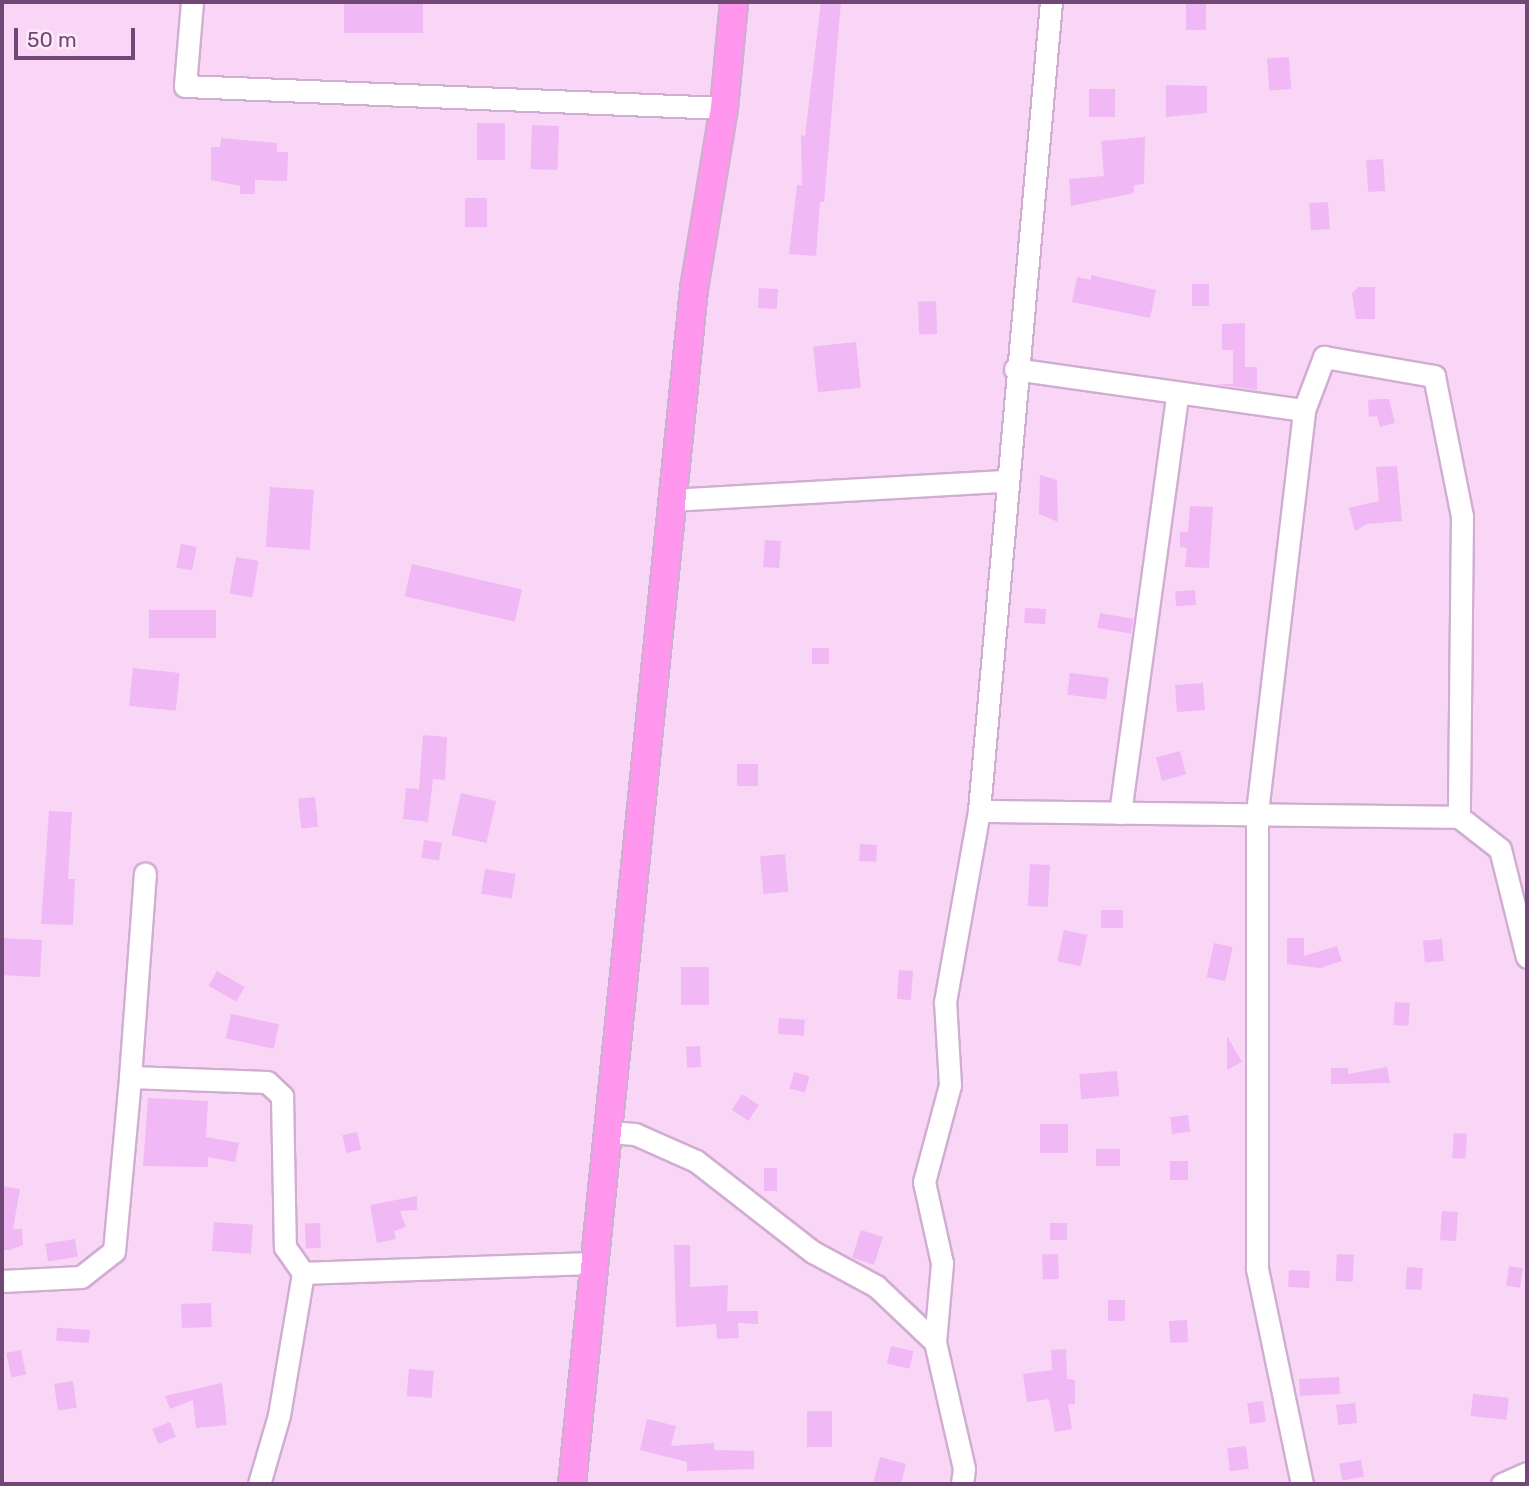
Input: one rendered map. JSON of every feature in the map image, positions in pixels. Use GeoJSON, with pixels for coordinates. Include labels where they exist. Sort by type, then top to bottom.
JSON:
{"type":"FeatureCollection","features":[{"type":"Feature","properties":{"kind":"main road"},"geometry":{"type":"LineString","coordinates":[[572,1484],[597,1263],[607,1132],[694,289],[724,108],[734,2]]}},
{"type":"Feature","properties":{"kind":"street"},"geometry":{"type":"LineString","coordinates":[[191,2],[185,86],[724,108]]}},
{"type":"Feature","properties":{"kind":"street"},"geometry":{"type":"LineString","coordinates":[[962,1484],[964,1469],[935,1342],[942,1263],[924,1182],[950,1085],[945,1002],[979,811],[1015,369],[1051,2]]}},
{"type":"Feature","properties":{"kind":"street"},"geometry":{"type":"LineString","coordinates":[[1302,1484],[1257,1269],[1257,812],[1304,410],[1324,357],[1434,376],[1462,516],[1460,817]]}},
{"type":"Feature","properties":{"kind":"street"},"geometry":{"type":"LineString","coordinates":[[1015,369],[1177,396],[1304,410]]}},
{"type":"Feature","properties":{"kind":"street"},"geometry":{"type":"LineString","coordinates":[[1120,813],[1177,396]]}},
{"type":"Feature","properties":{"kind":"street"},"geometry":{"type":"LineString","coordinates":[[672,500],[1006,481]]}},
{"type":"Feature","properties":{"kind":"street"},"geometry":{"type":"LineString","coordinates":[[979,811],[1257,812],[1460,817],[1500,849],[1527,957]]}},
{"type":"Feature","properties":{"kind":"street"},"geometry":{"type":"LineString","coordinates":[[2,1281],[81,1277],[114,1251],[145,874]]}},
{"type":"Feature","properties":{"kind":"street"},"geometry":{"type":"LineString","coordinates":[[130,1077],[267,1082],[282,1097],[285,1247],[303,1273],[279,1415],[259,1484]]}},
{"type":"Feature","properties":{"kind":"street"},"geometry":{"type":"LineString","coordinates":[[607,1132],[635,1134],[696,1161],[813,1252],[876,1286],[935,1342]]}},
{"type":"Feature","properties":{"kind":"street"},"geometry":{"type":"LineString","coordinates":[[303,1273],[597,1263]]}},
{"type":"Feature","properties":{"kind":"street"},"geometry":{"type":"LineString","coordinates":[[1502,1484],[1527,1473]]}},
{"type":"Feature","properties":{"kind":"shaded area"},"geometry":{"type":"Polygon","coordinates":[[[2,2],[1527,2],[1527,1484],[2,1484],[2,2]]]}},
{"type":"Feature","properties":{"kind":"building"},"geometry":{"type":"Polygon","coordinates":[[[344,2],[423,2],[423,33],[344,33],[344,2]]]}},
{"type":"Feature","properties":{"kind":"building"},"geometry":{"type":"Polygon","coordinates":[[[821,2],[841,2],[824,202],[820,202],[816,256],[789,254],[797,185],[802,185],[801,135],[805,136],[821,2]]]}},
{"type":"Feature","properties":{"kind":"building"},"geometry":{"type":"Polygon","coordinates":[[[1186,2],[1206,2],[1206,30],[1186,30],[1186,2]]]}},
{"type":"Feature","properties":{"kind":"building"},"geometry":{"type":"Polygon","coordinates":[[[1289,57],[1291,89],[1269,90],[1267,59],[1289,57]]]}},
{"type":"Feature","properties":{"kind":"building"},"geometry":{"type":"Polygon","coordinates":[[[1166,85],[1207,86],[1207,113],[1166,117],[1166,85]]]}},
{"type":"Feature","properties":{"kind":"building"},"geometry":{"type":"Polygon","coordinates":[[[1089,89],[1115,89],[1115,117],[1089,117],[1089,89]]]}},
{"type":"Feature","properties":{"kind":"building"},"geometry":{"type":"Polygon","coordinates":[[[477,123],[505,123],[505,160],[477,160],[477,123]]]}},
{"type":"Feature","properties":{"kind":"building"},"geometry":{"type":"Polygon","coordinates":[[[532,125],[559,126],[557,170],[530,169],[532,125]]]}},
{"type":"Feature","properties":{"kind":"building"},"geometry":{"type":"Polygon","coordinates":[[[1145,137],[1144,184],[1134,185],[1134,193],[1071,206],[1069,179],[1104,176],[1101,141],[1145,137]]]}},
{"type":"Feature","properties":{"kind":"building"},"geometry":{"type":"Polygon","coordinates":[[[221,138],[277,143],[277,152],[288,152],[287,181],[255,180],[255,194],[240,194],[240,186],[211,180],[211,147],[220,147],[221,138]]]}},
{"type":"Feature","properties":{"kind":"building"},"geometry":{"type":"Polygon","coordinates":[[[1383,159],[1385,191],[1368,192],[1366,160],[1383,159]]]}},
{"type":"Feature","properties":{"kind":"building"},"geometry":{"type":"Polygon","coordinates":[[[465,198],[487,198],[487,227],[465,227],[465,198]]]}},
{"type":"Feature","properties":{"kind":"building"},"geometry":{"type":"Polygon","coordinates":[[[1328,202],[1330,229],[1311,230],[1309,203],[1328,202]]]}},
{"type":"Feature","properties":{"kind":"building"},"geometry":{"type":"Polygon","coordinates":[[[1091,275],[1156,290],[1150,318],[1072,302],[1077,277],[1091,280],[1091,275]]]}},
{"type":"Feature","properties":{"kind":"building"},"geometry":{"type":"Polygon","coordinates":[[[1192,284],[1209,284],[1209,306],[1192,306],[1192,284]]]}},
{"type":"Feature","properties":{"kind":"building"},"geometry":{"type":"Polygon","coordinates":[[[1358,287],[1375,287],[1375,319],[1356,319],[1352,293],[1358,287]]]}},
{"type":"Feature","properties":{"kind":"building"},"geometry":{"type":"Polygon","coordinates":[[[759,288],[778,289],[777,309],[758,308],[759,288]]]}},
{"type":"Feature","properties":{"kind":"building"},"geometry":{"type":"Polygon","coordinates":[[[936,301],[937,334],[919,335],[918,302],[936,301]]]}},
{"type":"Feature","properties":{"kind":"building"},"geometry":{"type":"Polygon","coordinates":[[[1245,323],[1245,367],[1257,367],[1257,390],[1214,384],[1233,384],[1233,350],[1222,350],[1222,324],[1245,323]]]}},
{"type":"Feature","properties":{"kind":"building"},"geometry":{"type":"Polygon","coordinates":[[[856,342],[861,388],[818,392],[813,346],[856,342]]]}},
{"type":"Feature","properties":{"kind":"building"},"geometry":{"type":"Polygon","coordinates":[[[1389,399],[1395,423],[1380,427],[1377,416],[1369,417],[1368,400],[1389,399]]]}},
{"type":"Feature","properties":{"kind":"building"},"geometry":{"type":"Polygon","coordinates":[[[1397,466],[1402,521],[1367,524],[1355,531],[1349,508],[1379,501],[1376,467],[1397,466]]]}},
{"type":"Feature","properties":{"kind":"building"},"geometry":{"type":"Polygon","coordinates":[[[1040,475],[1057,480],[1058,522],[1039,514],[1040,475]]]}},
{"type":"Feature","properties":{"kind":"building"},"geometry":{"type":"Polygon","coordinates":[[[270,487],[314,490],[310,550],[266,547],[270,487]]]}},
{"type":"Feature","properties":{"kind":"building"},"geometry":{"type":"Polygon","coordinates":[[[1190,506],[1213,507],[1209,568],[1185,567],[1187,548],[1180,547],[1180,532],[1188,532],[1190,506]]]}},
{"type":"Feature","properties":{"kind":"building"},"geometry":{"type":"Polygon","coordinates":[[[765,540],[781,541],[779,568],[763,567],[765,540]]]}},
{"type":"Feature","properties":{"kind":"building"},"geometry":{"type":"Polygon","coordinates":[[[181,544],[197,547],[192,571],[176,568],[181,544]]]}},
{"type":"Feature","properties":{"kind":"building"},"geometry":{"type":"Polygon","coordinates":[[[236,557],[259,561],[252,597],[230,593],[236,557]]]}},
{"type":"Feature","properties":{"kind":"building"},"geometry":{"type":"Polygon","coordinates":[[[412,564],[522,589],[515,622],[405,596],[412,564]]]}},
{"type":"Feature","properties":{"kind":"building"},"geometry":{"type":"Polygon","coordinates":[[[1195,590],[1196,605],[1176,606],[1175,591],[1195,590]]]}},
{"type":"Feature","properties":{"kind":"building"},"geometry":{"type":"Polygon","coordinates":[[[1025,608],[1046,609],[1045,624],[1024,623],[1025,608]]]}},
{"type":"Feature","properties":{"kind":"building"},"geometry":{"type":"Polygon","coordinates":[[[149,610],[216,610],[216,638],[149,638],[149,610]]]}},
{"type":"Feature","properties":{"kind":"building"},"geometry":{"type":"Polygon","coordinates":[[[1100,613],[1133,619],[1131,634],[1097,628],[1100,613]]]}},
{"type":"Feature","properties":{"kind":"building"},"geometry":{"type":"Polygon","coordinates":[[[812,648],[829,648],[829,664],[812,664],[812,648]]]}},
{"type":"Feature","properties":{"kind":"building"},"geometry":{"type":"Polygon","coordinates":[[[133,668],[180,673],[176,711],[129,706],[133,668]]]}},
{"type":"Feature","properties":{"kind":"building"},"geometry":{"type":"Polygon","coordinates":[[[1070,673],[1109,678],[1106,700],[1067,695],[1070,673]]]}},
{"type":"Feature","properties":{"kind":"building"},"geometry":{"type":"Polygon","coordinates":[[[1203,683],[1205,710],[1177,712],[1175,685],[1203,683]]]}},
{"type":"Feature","properties":{"kind":"building"},"geometry":{"type":"Polygon","coordinates":[[[423,735],[447,737],[445,780],[433,779],[428,822],[403,819],[406,788],[419,789],[423,735]]]}},
{"type":"Feature","properties":{"kind":"building"},"geometry":{"type":"Polygon","coordinates":[[[1180,751],[1186,774],[1162,781],[1156,757],[1180,751]]]}},
{"type":"Feature","properties":{"kind":"building"},"geometry":{"type":"Polygon","coordinates":[[[737,764],[758,764],[758,786],[737,786],[737,764]]]}},
{"type":"Feature","properties":{"kind":"building"},"geometry":{"type":"Polygon","coordinates":[[[461,793],[496,801],[486,843],[451,835],[461,793]]]}},
{"type":"Feature","properties":{"kind":"building"},"geometry":{"type":"Polygon","coordinates":[[[315,797],[318,827],[301,829],[298,799],[315,797]]]}},
{"type":"Feature","properties":{"kind":"building"},"geometry":{"type":"Polygon","coordinates":[[[49,811],[72,812],[68,879],[75,879],[73,925],[41,924],[49,811]]]}},
{"type":"Feature","properties":{"kind":"building"},"geometry":{"type":"Polygon","coordinates":[[[424,840],[442,843],[439,861],[421,858],[424,840]]]}},
{"type":"Feature","properties":{"kind":"building"},"geometry":{"type":"Polygon","coordinates":[[[860,844],[877,845],[876,862],[859,861],[860,844]]]}},
{"type":"Feature","properties":{"kind":"building"},"geometry":{"type":"Polygon","coordinates":[[[785,854],[788,892],[763,894],[760,856],[785,854]]]}},
{"type":"Feature","properties":{"kind":"building"},"geometry":{"type":"Polygon","coordinates":[[[1030,864],[1050,865],[1048,907],[1028,906],[1030,864]]]}},
{"type":"Feature","properties":{"kind":"building"},"geometry":{"type":"Polygon","coordinates":[[[485,869],[516,874],[512,899],[481,894],[485,869]]]}},
{"type":"Feature","properties":{"kind":"building"},"geometry":{"type":"Polygon","coordinates":[[[1101,910],[1123,910],[1123,928],[1101,928],[1101,910]]]}},
{"type":"Feature","properties":{"kind":"building"},"geometry":{"type":"Polygon","coordinates":[[[1064,930],[1087,935],[1081,966],[1057,961],[1064,930]]]}},
{"type":"Feature","properties":{"kind":"building"},"geometry":{"type":"Polygon","coordinates":[[[2,938],[42,940],[40,977],[2,975],[2,938]]]}},
{"type":"Feature","properties":{"kind":"building"},"geometry":{"type":"Polygon","coordinates":[[[1287,938],[1304,938],[1304,956],[1337,946],[1342,961],[1320,968],[1287,964],[1287,938]]]}},
{"type":"Feature","properties":{"kind":"building"},"geometry":{"type":"Polygon","coordinates":[[[1442,939],[1444,961],[1425,963],[1423,941],[1442,939]]]}},
{"type":"Feature","properties":{"kind":"building"},"geometry":{"type":"Polygon","coordinates":[[[1214,943],[1233,947],[1225,981],[1207,977],[1214,943]]]}},
{"type":"Feature","properties":{"kind":"building"},"geometry":{"type":"Polygon","coordinates":[[[681,967],[709,967],[709,1005],[681,1005],[681,967]]]}},
{"type":"Feature","properties":{"kind":"building"},"geometry":{"type":"Polygon","coordinates":[[[899,970],[913,971],[911,1000],[897,999],[899,970]]]}},
{"type":"Feature","properties":{"kind":"building"},"geometry":{"type":"Polygon","coordinates":[[[217,971],[245,987],[236,1002],[208,986],[217,971]]]}},
{"type":"Feature","properties":{"kind":"building"},"geometry":{"type":"Polygon","coordinates":[[[1395,1002],[1410,1003],[1408,1026],[1393,1025],[1395,1002]]]}},
{"type":"Feature","properties":{"kind":"building"},"geometry":{"type":"Polygon","coordinates":[[[231,1014],[279,1024],[274,1049],[226,1038],[231,1014]]]}},
{"type":"Feature","properties":{"kind":"building"},"geometry":{"type":"Polygon","coordinates":[[[779,1018],[805,1020],[804,1036],[778,1034],[779,1018]]]}},
{"type":"Feature","properties":{"kind":"building"},"geometry":{"type":"Polygon","coordinates":[[[1227,1036],[1242,1062],[1227,1070],[1227,1036]]]}},
{"type":"Feature","properties":{"kind":"building"},"geometry":{"type":"Polygon","coordinates":[[[700,1046],[701,1067],[687,1068],[686,1047],[700,1046]]]}},
{"type":"Feature","properties":{"kind":"building"},"geometry":{"type":"Polygon","coordinates":[[[1387,1067],[1390,1083],[1331,1084],[1331,1068],[1348,1068],[1348,1074],[1387,1067]]]}},
{"type":"Feature","properties":{"kind":"building"},"geometry":{"type":"Polygon","coordinates":[[[1117,1071],[1119,1096],[1081,1099],[1079,1074],[1117,1071]]]}},
{"type":"Feature","properties":{"kind":"building"},"geometry":{"type":"Polygon","coordinates":[[[794,1072],[809,1076],[805,1093],[790,1088],[794,1072]]]}},
{"type":"Feature","properties":{"kind":"building"},"geometry":{"type":"Polygon","coordinates":[[[742,1094],[759,1105],[748,1121],[732,1110],[742,1094]]]}},
{"type":"Feature","properties":{"kind":"building"},"geometry":{"type":"Polygon","coordinates":[[[148,1098],[208,1101],[206,1137],[239,1143],[235,1162],[208,1157],[208,1167],[143,1166],[148,1098]]]}},
{"type":"Feature","properties":{"kind":"building"},"geometry":{"type":"Polygon","coordinates":[[[1188,1115],[1190,1132],[1172,1134],[1170,1117],[1188,1115]]]}},
{"type":"Feature","properties":{"kind":"building"},"geometry":{"type":"Polygon","coordinates":[[[1040,1124],[1068,1124],[1068,1153],[1040,1153],[1040,1124]]]}},
{"type":"Feature","properties":{"kind":"building"},"geometry":{"type":"Polygon","coordinates":[[[357,1132],[361,1150],[346,1153],[342,1135],[357,1132]]]}},
{"type":"Feature","properties":{"kind":"building"},"geometry":{"type":"Polygon","coordinates":[[[1454,1133],[1467,1134],[1465,1159],[1452,1158],[1454,1133]]]}},
{"type":"Feature","properties":{"kind":"building"},"geometry":{"type":"Polygon","coordinates":[[[1096,1149],[1120,1149],[1120,1166],[1096,1166],[1096,1149]]]}},
{"type":"Feature","properties":{"kind":"building"},"geometry":{"type":"Polygon","coordinates":[[[1170,1161],[1188,1161],[1188,1180],[1170,1180],[1170,1161]]]}},
{"type":"Feature","properties":{"kind":"building"},"geometry":{"type":"Polygon","coordinates":[[[764,1168],[777,1168],[777,1191],[764,1191],[764,1168]]]}},
{"type":"Feature","properties":{"kind":"building"},"geometry":{"type":"Polygon","coordinates":[[[2,1186],[20,1189],[13,1229],[22,1229],[23,1245],[10,1250],[4,1250],[2,1186]]]}},
{"type":"Feature","properties":{"kind":"building"},"geometry":{"type":"Polygon","coordinates":[[[417,1196],[417,1210],[400,1211],[406,1227],[394,1231],[396,1239],[377,1243],[370,1205],[417,1196]]]}},
{"type":"Feature","properties":{"kind":"building"},"geometry":{"type":"Polygon","coordinates":[[[1442,1211],[1458,1212],[1456,1241],[1440,1240],[1442,1211]]]}},
{"type":"Feature","properties":{"kind":"building"},"geometry":{"type":"Polygon","coordinates":[[[214,1222],[253,1225],[251,1254],[212,1251],[214,1222]]]}},
{"type":"Feature","properties":{"kind":"building"},"geometry":{"type":"Polygon","coordinates":[[[320,1223],[321,1248],[306,1249],[305,1224],[320,1223]]]}},
{"type":"Feature","properties":{"kind":"building"},"geometry":{"type":"Polygon","coordinates":[[[1050,1223],[1067,1223],[1067,1240],[1050,1240],[1050,1223]]]}},
{"type":"Feature","properties":{"kind":"building"},"geometry":{"type":"Polygon","coordinates":[[[861,1230],[883,1237],[874,1265],[852,1258],[861,1230]]]}},
{"type":"Feature","properties":{"kind":"building"},"geometry":{"type":"Polygon","coordinates":[[[75,1239],[78,1257],[48,1261],[45,1244],[75,1239]]]}},
{"type":"Feature","properties":{"kind":"building"},"geometry":{"type":"Polygon","coordinates":[[[674,1245],[690,1245],[690,1287],[728,1285],[727,1311],[758,1311],[758,1324],[738,1323],[739,1338],[717,1339],[716,1324],[676,1327],[674,1245]]]}},
{"type":"Feature","properties":{"kind":"building"},"geometry":{"type":"Polygon","coordinates":[[[1058,1254],[1059,1279],[1043,1280],[1042,1255],[1058,1254]]]}},
{"type":"Feature","properties":{"kind":"building"},"geometry":{"type":"Polygon","coordinates":[[[1337,1254],[1354,1255],[1353,1282],[1336,1281],[1337,1254]]]}},
{"type":"Feature","properties":{"kind":"building"},"geometry":{"type":"Polygon","coordinates":[[[1509,1266],[1523,1268],[1520,1288],[1506,1286],[1509,1266]]]}},
{"type":"Feature","properties":{"kind":"building"},"geometry":{"type":"Polygon","coordinates":[[[1407,1267],[1423,1268],[1421,1290],[1405,1289],[1407,1267]]]}},
{"type":"Feature","properties":{"kind":"building"},"geometry":{"type":"Polygon","coordinates":[[[1289,1270],[1310,1271],[1309,1288],[1288,1287],[1289,1270]]]}},
{"type":"Feature","properties":{"kind":"building"},"geometry":{"type":"Polygon","coordinates":[[[1108,1300],[1125,1300],[1125,1321],[1108,1321],[1108,1300]]]}},
{"type":"Feature","properties":{"kind":"building"},"geometry":{"type":"Polygon","coordinates":[[[211,1303],[212,1327],[182,1328],[181,1304],[211,1303]]]}},
{"type":"Feature","properties":{"kind":"building"},"geometry":{"type":"Polygon","coordinates":[[[1187,1320],[1188,1342],[1170,1343],[1169,1321],[1187,1320]]]}},
{"type":"Feature","properties":{"kind":"building"},"geometry":{"type":"Polygon","coordinates":[[[57,1328],[90,1330],[89,1343],[56,1341],[57,1328]]]}},
{"type":"Feature","properties":{"kind":"building"},"geometry":{"type":"Polygon","coordinates":[[[891,1346],[913,1351],[909,1369],[887,1364],[891,1346]]]}},
{"type":"Feature","properties":{"kind":"building"},"geometry":{"type":"Polygon","coordinates":[[[1066,1349],[1067,1379],[1075,1380],[1075,1404],[1068,1404],[1072,1429],[1055,1432],[1049,1399],[1027,1402],[1023,1374],[1052,1370],[1051,1350],[1066,1349]]]}},
{"type":"Feature","properties":{"kind":"building"},"geometry":{"type":"Polygon","coordinates":[[[21,1350],[26,1374],[12,1378],[6,1353],[21,1350]]]}},
{"type":"Feature","properties":{"kind":"building"},"geometry":{"type":"Polygon","coordinates":[[[409,1369],[434,1371],[432,1398],[407,1396],[409,1369]]]}},
{"type":"Feature","properties":{"kind":"building"},"geometry":{"type":"Polygon","coordinates":[[[1339,1377],[1340,1394],[1300,1396],[1299,1379],[1339,1377]]]}},
{"type":"Feature","properties":{"kind":"building"},"geometry":{"type":"Polygon","coordinates":[[[73,1381],[77,1408],[58,1410],[54,1384],[73,1381]]]}},
{"type":"Feature","properties":{"kind":"building"},"geometry":{"type":"Polygon","coordinates":[[[222,1383],[227,1425],[196,1428],[193,1400],[170,1409],[165,1396],[222,1383]]]}},
{"type":"Feature","properties":{"kind":"building"},"geometry":{"type":"Polygon","coordinates":[[[1473,1394],[1509,1398],[1507,1420],[1471,1416],[1473,1394]]]}},
{"type":"Feature","properties":{"kind":"building"},"geometry":{"type":"Polygon","coordinates":[[[1263,1401],[1266,1422],[1250,1424],[1247,1403],[1263,1401]]]}},
{"type":"Feature","properties":{"kind":"building"},"geometry":{"type":"Polygon","coordinates":[[[1355,1403],[1357,1423],[1338,1425],[1336,1405],[1355,1403]]]}},
{"type":"Feature","properties":{"kind":"building"},"geometry":{"type":"Polygon","coordinates":[[[807,1411],[832,1411],[832,1447],[807,1447],[807,1411]]]}},
{"type":"Feature","properties":{"kind":"building"},"geometry":{"type":"Polygon","coordinates":[[[647,1419],[676,1426],[671,1446],[714,1443],[714,1450],[754,1451],[754,1469],[687,1471],[687,1462],[640,1450],[647,1419]]]}},
{"type":"Feature","properties":{"kind":"building"},"geometry":{"type":"Polygon","coordinates":[[[170,1422],[176,1437],[158,1444],[152,1429],[170,1422]]]}},
{"type":"Feature","properties":{"kind":"building"},"geometry":{"type":"Polygon","coordinates":[[[1246,1446],[1249,1469],[1230,1471],[1227,1448],[1246,1446]]]}},
{"type":"Feature","properties":{"kind":"building"},"geometry":{"type":"Polygon","coordinates":[[[880,1457],[906,1464],[901,1484],[873,1484],[880,1457]]]}},
{"type":"Feature","properties":{"kind":"building"},"geometry":{"type":"Polygon","coordinates":[[[1361,1460],[1364,1477],[1342,1481],[1339,1464],[1361,1460]]]}}]}
